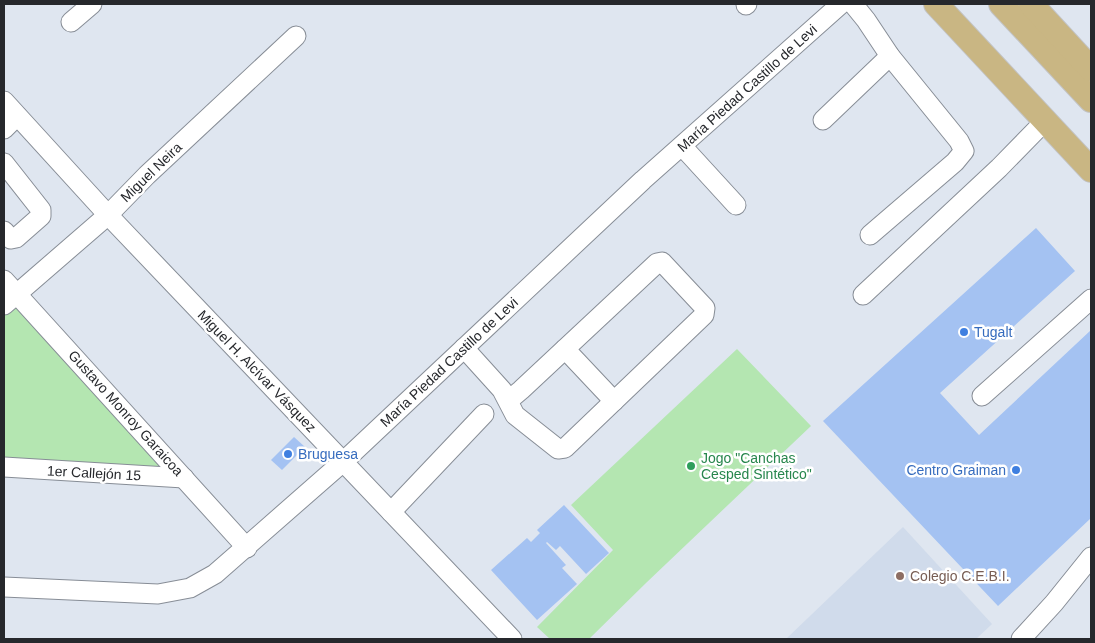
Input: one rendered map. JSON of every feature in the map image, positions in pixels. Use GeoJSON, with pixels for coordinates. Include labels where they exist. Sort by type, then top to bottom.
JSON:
{"type":"FeatureCollection","features":[{"type":"Feature","properties":{"kind":"main road"},"geometry":{"type":"LineString","coordinates":[[936,4],[1091,170]]}},
{"type":"Feature","properties":{"kind":"main road"},"geometry":{"type":"LineString","coordinates":[[1001,4],[1091,100]]}},
{"type":"Feature","properties":{"kind":"main road"},"geometry":{"type":"LineString","coordinates":[[1030,4],[1088,65]]}},
{"type":"Feature","properties":{"kind":"main road"},"geometry":{"type":"LineString","coordinates":[[1042,4],[1065,41]]}},
{"type":"Feature","properties":{"kind":"street"},"geometry":{"type":"LineString","coordinates":[[71,22],[92,4]]}},
{"type":"Feature","properties":{"kind":"street","name":"María Piedad Castillo de Levi"},"geometry":{"type":"LineString","coordinates":[[4,587],[167,593],[198,584],[222,569],[344,461],[682,146],[841,4]]}},
{"type":"Feature","properties":{"kind":"street"},"geometry":{"type":"LineString","coordinates":[[853,4],[890,56],[959,141],[964,151],[955,162],[870,235]]}},
{"type":"Feature","properties":{"kind":"street","name":"Miguel Neira"},"geometry":{"type":"LineString","coordinates":[[10,300],[108,215],[153,169],[296,36]]}},
{"type":"Feature","properties":{"kind":"street"},"geometry":{"type":"LineString","coordinates":[[823,120],[890,56]]}},
{"type":"Feature","properties":{"kind":"street","name":"Miguel H. Alcívar Vásquez"},"geometry":{"type":"LineString","coordinates":[[4,101],[108,215],[512,639]]}},
{"type":"Feature","properties":{"kind":"street"},"geometry":{"type":"LineString","coordinates":[[4,129],[17,116]]}},
{"type":"Feature","properties":{"kind":"street"},"geometry":{"type":"LineString","coordinates":[[863,295],[999,168],[1045,121]]}},
{"type":"Feature","properties":{"kind":"street"},"geometry":{"type":"LineString","coordinates":[[682,146],[736,205]]}},
{"type":"Feature","properties":{"kind":"street"},"geometry":{"type":"LineString","coordinates":[[4,163],[36,202],[41,210],[41,216],[16,238],[11,238],[4,231]]}},
{"type":"Feature","properties":{"kind":"street"},"geometry":{"type":"LineString","coordinates":[[464,348],[502,390],[515,415],[558,448],[565,448],[706,312],[705,308],[662,262],[657,262],[508,401]]}},
{"type":"Feature","properties":{"kind":"street","name":"Gustavo Monroy Garaicoa"},"geometry":{"type":"LineString","coordinates":[[4,280],[10,300],[184,478],[247,548]]}},
{"type":"Feature","properties":{"kind":"street"},"geometry":{"type":"LineString","coordinates":[[982,396],[1091,299]]}},
{"type":"Feature","properties":{"kind":"street"},"geometry":{"type":"LineString","coordinates":[[565,349],[614,401]]}},
{"type":"Feature","properties":{"kind":"street"},"geometry":{"type":"LineString","coordinates":[[391,512],[484,414]]}},
{"type":"Feature","properties":{"kind":"street","name":"1er Callejón 15"},"geometry":{"type":"LineString","coordinates":[[4,467],[184,478]]}},
{"type":"Feature","properties":{"kind":"street"},"geometry":{"type":"LineString","coordinates":[[1021,639],[1054,604],[1091,557]]}},
{"type":"Feature","properties":{"kind":"shaded area","name":"Colegio C.E.B.I."},"geometry":{"type":"Polygon","coordinates":[[[903,527],[992,624],[976,639],[786,639],[903,527]]]}},
{"type":"Feature","properties":{"kind":"green space"},"geometry":{"type":"Polygon","coordinates":[[[20,298],[175,470],[4,457],[4,313],[20,298]]]}},
{"type":"Feature","properties":{"kind":"green space","name":"Jogo \"Canchas Cesped Sintético\""},"geometry":{"type":"Polygon","coordinates":[[[737,349],[811,426],[589,639],[550,639],[537,627],[613,550],[571,505],[737,349]]]}},
{"type":"Feature","properties":{"kind":"building"},"geometry":{"type":"Polygon","coordinates":[[[1036,228],[1075,271],[940,393],[979,435],[1091,330],[1091,518],[998,606],[823,421],[1036,228]]]}},
{"type":"Feature","properties":{"kind":"building","name":"Bruguesa"},"geometry":{"type":"Polygon","coordinates":[[[294,437],[305,447],[282,470],[271,460],[294,437]]]}},
{"type":"Feature","properties":{"kind":"building"},"geometry":{"type":"Polygon","coordinates":[[[564,505],[609,553],[586,574],[560,546],[556,550],[547,542],[566,565],[562,568],[577,584],[537,620],[491,570],[527,538],[531,542],[540,533],[537,530],[564,505]]]}},
{"type":"Feature","properties":{"kind":"place","name":"Tugalt"},"geometry":{"type":"Point","coordinates":[964,332]}},
{"type":"Feature","properties":{"kind":"place","name":"Bruguesa"},"geometry":{"type":"Point","coordinates":[288,454]}},
{"type":"Feature","properties":{"kind":"place","name":"Jogo \"Canchas Cesped Sintético\""},"geometry":{"type":"Point","coordinates":[691,466]}},
{"type":"Feature","properties":{"kind":"place","name":"Centro Graiman"},"geometry":{"type":"Point","coordinates":[1016,470]}},
{"type":"Feature","properties":{"kind":"place","name":"Colegio C.E.B.I."},"geometry":{"type":"Point","coordinates":[900,576]}}]}
